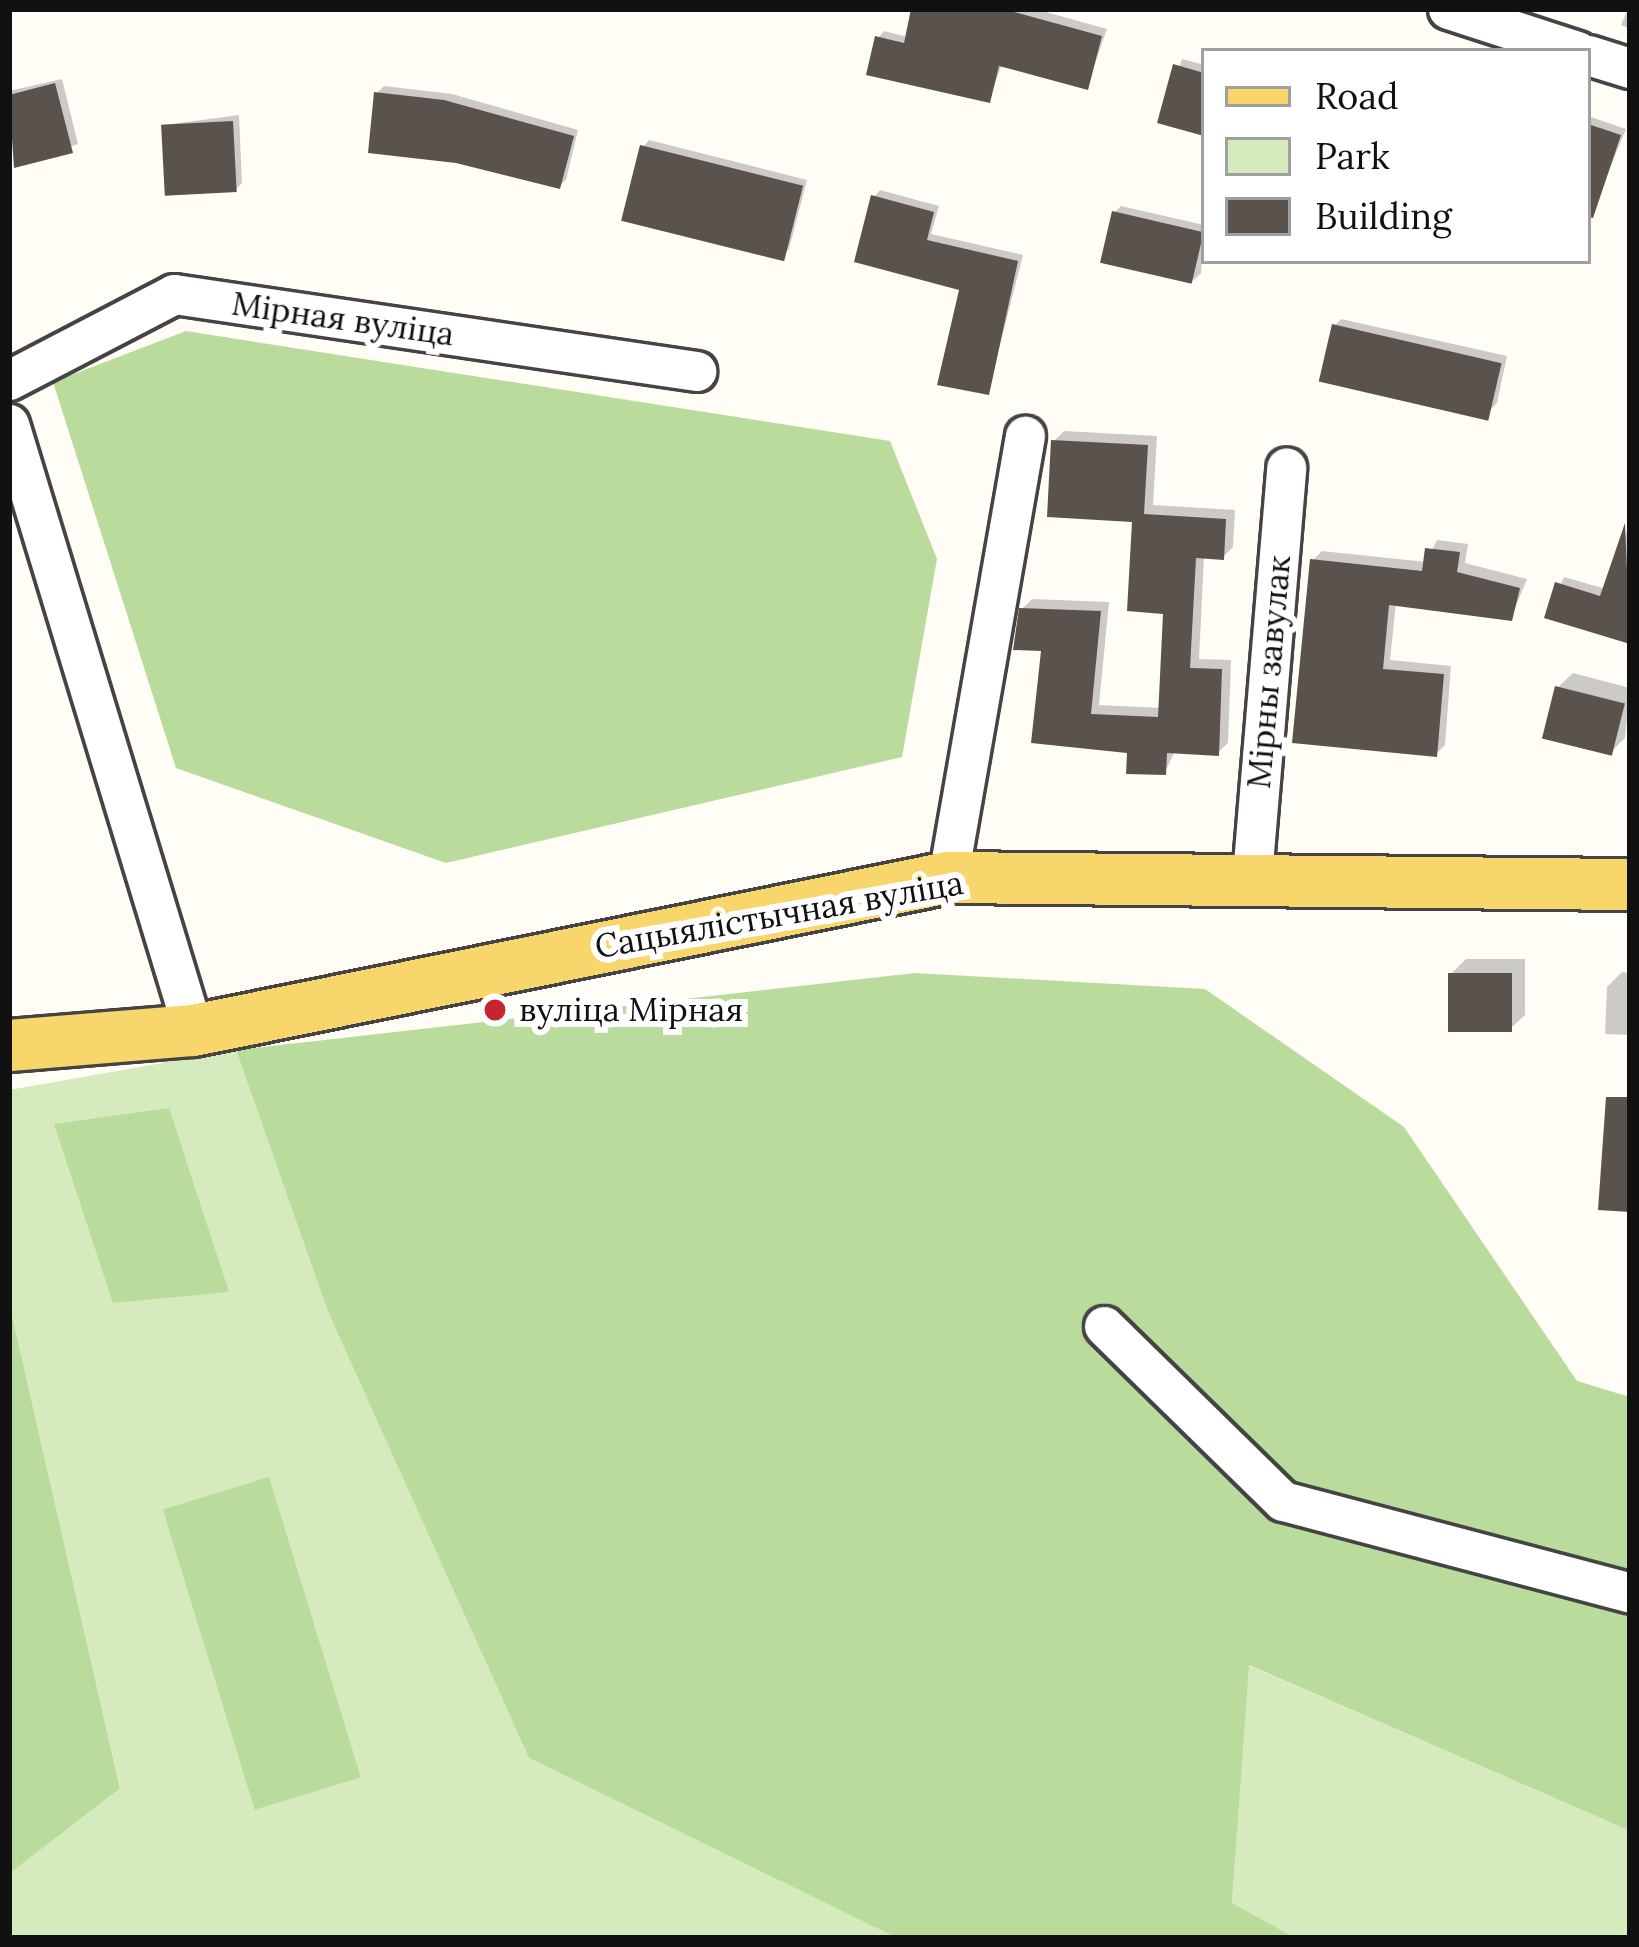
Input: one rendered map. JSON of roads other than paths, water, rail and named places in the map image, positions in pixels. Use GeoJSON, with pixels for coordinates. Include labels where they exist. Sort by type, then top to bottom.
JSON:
{"type":"FeatureCollection","features":[{"type":"Feature","properties":{"kind":"main road","name":"Сацыялістычная вуліца"},"geometry":{"type":"LineString","coordinates":[[9,1045],[194,1030],[948,877],[1252,876],[1630,884]]}},
{"type":"Feature","properties":{"kind":"street"},"geometry":{"type":"LineString","coordinates":[[1448,9],[1568,48]]}},
{"type":"Feature","properties":{"kind":"street"},"geometry":{"type":"LineString","coordinates":[[1591,56],[1630,68]]}},
{"type":"Feature","properties":{"kind":"street","name":"Мірная вуліца"},"geometry":{"type":"LineString","coordinates":[[9,380],[174,294],[696,370]]}},
{"type":"Feature","properties":{"kind":"street"},"geometry":{"type":"LineString","coordinates":[[9,424],[194,1030]]}},
{"type":"Feature","properties":{"kind":"street"},"geometry":{"type":"LineString","coordinates":[[948,877],[1025,436]]}},
{"type":"Feature","properties":{"kind":"street","name":"Мірны завулак"},"geometry":{"type":"LineString","coordinates":[[1252,876],[1286,467]]}},
{"type":"Feature","properties":{"kind":"street"},"geometry":{"type":"LineString","coordinates":[[1103,1326],[1283,1501],[1630,1593]]}},
{"type":"Feature","properties":{"kind":"place","name":"вуліца Мірная"},"geometry":{"type":"Point","coordinates":[495,1010]}}]}
